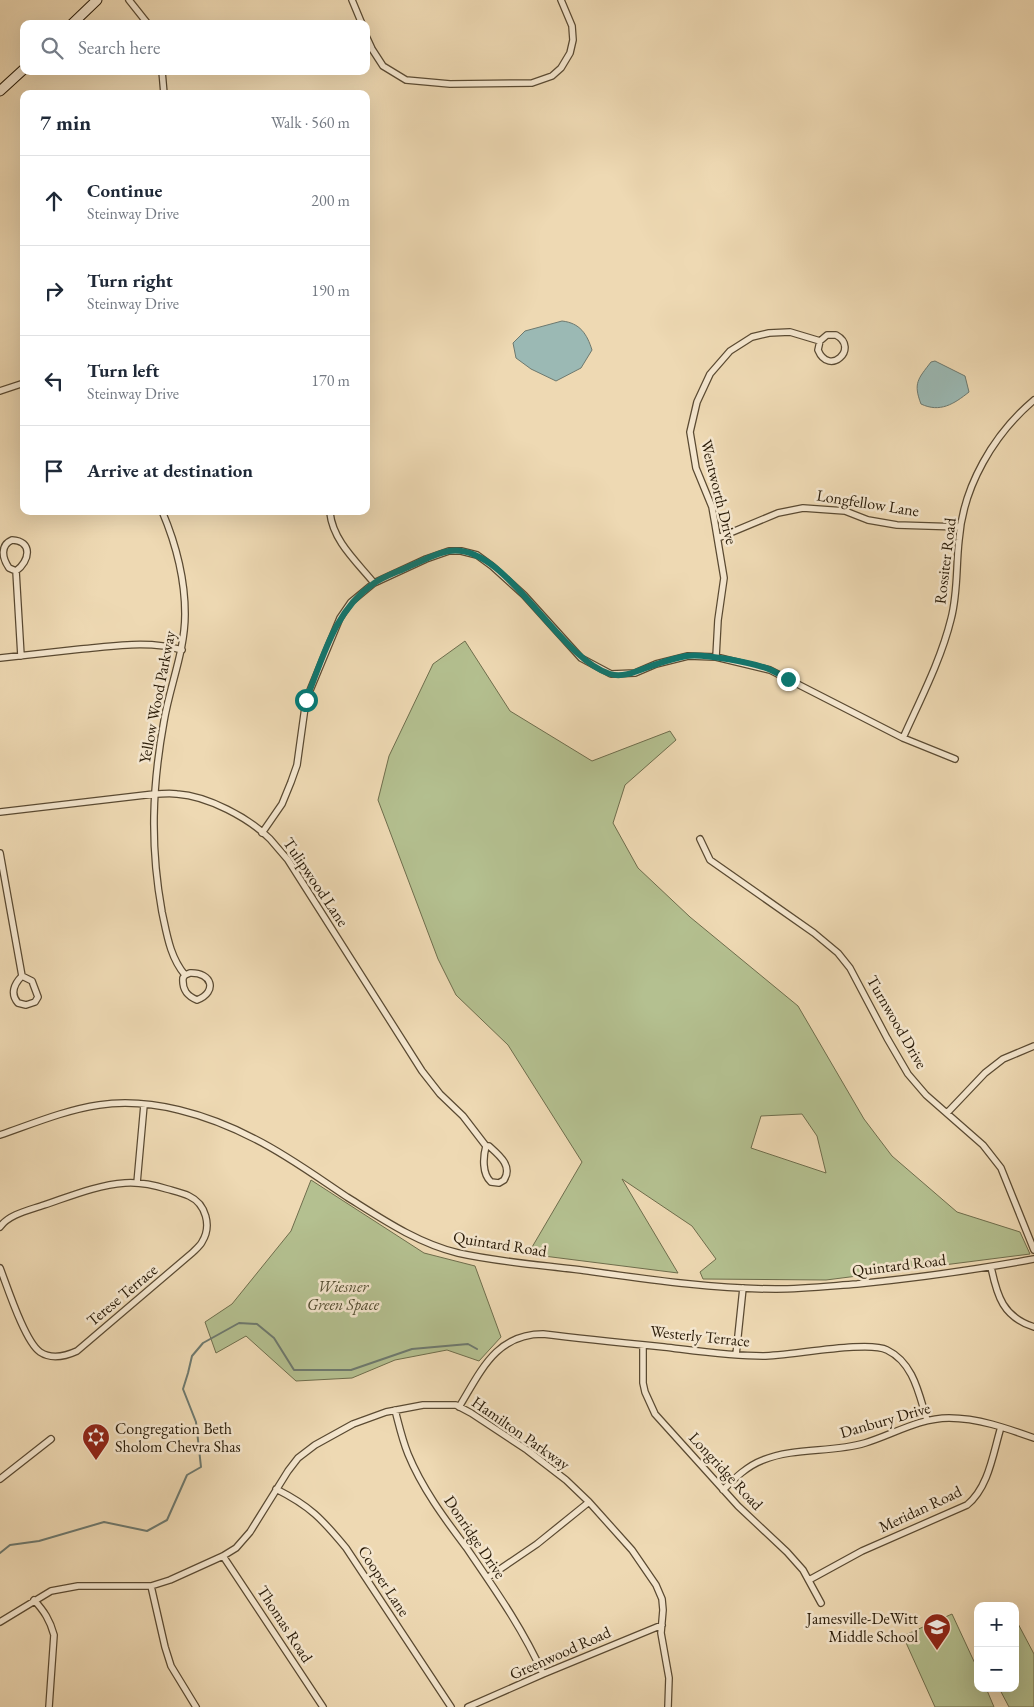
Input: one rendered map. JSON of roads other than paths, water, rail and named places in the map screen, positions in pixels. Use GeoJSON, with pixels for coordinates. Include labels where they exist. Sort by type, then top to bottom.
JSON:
{"type":"FeatureCollection","features":[{"type":"Feature","properties":{"kind":"street"},"geometry":{"type":"LineString","coordinates":[[76,20],[97,0]]}},
{"type":"Feature","properties":{"kind":"street"},"geometry":{"type":"LineString","coordinates":[[130,0],[145,20]]}},
{"type":"Feature","properties":{"kind":"street"},"geometry":{"type":"LineString","coordinates":[[352,0],[360,20]]}},
{"type":"Feature","properties":{"kind":"street"},"geometry":{"type":"LineString","coordinates":[[370,45],[383,66],[406,80],[450,84],[532,83],[546,80],[561,68],[570,52],[573,40],[572,26],[561,0]]}},
{"type":"Feature","properties":{"kind":"street"},"geometry":{"type":"LineString","coordinates":[[0,91],[20,73]]}},
{"type":"Feature","properties":{"kind":"street"},"geometry":{"type":"LineString","coordinates":[[162,75],[164,90]]}},
{"type":"Feature","properties":{"kind":"street","name":"Wentworth Drive"},"geometry":{"type":"LineString","coordinates":[[716,657],[718,620],[724,578],[712,507],[696,468],[690,432],[696,402],[710,374],[730,350],[752,338],[769,332],[790,332],[820,341]]}},
{"type":"Feature","properties":{"kind":"street","name":"Wentworth Drive"},"geometry":{"type":"LineString","coordinates":[[831,334],[840,337],[845,345],[844,354],[836,360],[827,360],[820,355],[818,350],[820,341],[831,334]]}},
{"type":"Feature","properties":{"kind":"street"},"geometry":{"type":"LineString","coordinates":[[0,391],[20,384]]}},
{"type":"Feature","properties":{"kind":"street","name":"Rossiter Road"},"geometry":{"type":"LineString","coordinates":[[902,738],[944,644],[952,619],[956,591],[960,527],[970,492],[984,460],[996,440],[1020,411],[1034,400]]}},
{"type":"Feature","properties":{"kind":"street","name":"Longfellow Lane"},"geometry":{"type":"LineString","coordinates":[[718,538],[778,513],[803,508],[845,511],[868,520],[897,525],[960,527]]}},
{"type":"Feature","properties":{"kind":"street","name":"Yellow Wood Parkway"},"geometry":{"type":"LineString","coordinates":[[163,515],[179,557],[184,585],[185,615],[182,650],[164,719],[154,794],[153,834],[156,881],[166,932],[172,955],[178,967],[185,975]]}},
{"type":"Feature","properties":{"kind":"street"},"geometry":{"type":"LineString","coordinates":[[330,515],[331,523],[339,540],[374,583]]}},
{"type":"Feature","properties":{"kind":"street"},"geometry":{"type":"LineString","coordinates":[[12,540],[24,544],[27,549],[26,558],[21,567],[16,571],[9,568],[1,549],[4,544],[12,540]]}},
{"type":"Feature","properties":{"kind":"street"},"geometry":{"type":"LineString","coordinates":[[262,832],[282,804],[292,782],[297,765],[306,700],[336,626],[351,602],[374,583],[438,554],[449,551],[461,551],[476,555],[492,566],[524,595],[581,658],[611,674],[634,673],[656,664],[688,656],[716,657],[770,670],[902,738],[956,759]]}},
{"type":"Feature","properties":{"kind":"street"},"geometry":{"type":"LineString","coordinates":[[16,571],[22,656]]}},
{"type":"Feature","properties":{"kind":"street"},"geometry":{"type":"LineString","coordinates":[[0,658],[122,645],[145,644],[182,650]]}},
{"type":"Feature","properties":{"kind":"street","name":"Tulipwood Lane"},"geometry":{"type":"LineString","coordinates":[[0,812],[154,794],[176,794],[204,800],[228,810],[253,825],[288,860],[422,1071],[440,1094],[463,1116],[486,1146],[489,1146],[505,1162],[508,1169],[504,1180],[491,1182],[486,1178],[484,1173],[486,1146]]}},
{"type":"Feature","properties":{"kind":"street","name":"Turnwood Drive"},"geometry":{"type":"LineString","coordinates":[[700,839],[710,860],[814,933],[838,953],[850,968],[908,1074],[926,1094],[983,1145],[1001,1168],[1034,1250]]}},
{"type":"Feature","properties":{"kind":"street"},"geometry":{"type":"LineString","coordinates":[[0,853],[22,976],[15,986],[14,998],[18,1003],[26,1005],[35,1002],[38,996],[32,982],[22,976]]}},
{"type":"Feature","properties":{"kind":"street","name":"Yellow Wood Parkway"},"geometry":{"type":"LineString","coordinates":[[200,973],[206,978],[210,984],[210,991],[205,997],[197,1000],[185,993],[182,981],[185,975],[200,973]]}},
{"type":"Feature","properties":{"kind":"street"},"geometry":{"type":"LineString","coordinates":[[947,1113],[985,1073],[1004,1059],[1034,1046]]}},
{"type":"Feature","properties":{"kind":"street","name":"Quintard Road"},"geometry":{"type":"LineString","coordinates":[[0,1135],[77,1109],[100,1105],[122,1103],[144,1105],[187,1113],[215,1121],[258,1140],[382,1218],[437,1247],[459,1253],[528,1264],[671,1282],[743,1288],[810,1288],[897,1280],[1034,1259]]}},
{"type":"Feature","properties":{"kind":"street"},"geometry":{"type":"LineString","coordinates":[[137,1183],[144,1105]]}},
{"type":"Feature","properties":{"kind":"street","name":"Terese Terrace"},"geometry":{"type":"LineString","coordinates":[[0,1227],[15,1216],[80,1192],[110,1184],[137,1183],[158,1186],[189,1196],[198,1201],[204,1209],[207,1224],[206,1234],[202,1243],[192,1253],[78,1351],[68,1355],[49,1356],[38,1350],[18,1313],[0,1268]]}},
{"type":"Feature","properties":{"kind":"street"},"geometry":{"type":"LineString","coordinates":[[991,1267],[1001,1302],[1020,1323],[1034,1327]]}},
{"type":"Feature","properties":{"kind":"street"},"geometry":{"type":"LineString","coordinates":[[736,1355],[743,1288]]}},
{"type":"Feature","properties":{"kind":"street","name":"Westerly Terrace"},"geometry":{"type":"LineString","coordinates":[[459,1407],[483,1368],[500,1348],[515,1338],[543,1334],[736,1355],[763,1356],[879,1347],[886,1349],[906,1365],[913,1377],[927,1420]]}},
{"type":"Feature","properties":{"kind":"street","name":"Longridge Road"},"geometry":{"type":"LineString","coordinates":[[643,1345],[643,1383],[651,1406],[656,1414],[723,1490],[787,1552],[809,1580],[821,1603]]}},
{"type":"Feature","properties":{"kind":"street","name":"Hamilton Parkway"},"geometry":{"type":"LineString","coordinates":[[0,1622],[34,1600],[62,1588],[78,1586],[151,1586],[170,1580],[223,1556],[236,1548],[250,1532],[288,1471],[298,1458],[315,1445],[353,1424],[395,1410],[423,1405],[446,1404],[459,1407],[527,1450],[566,1480],[589,1502],[632,1550],[656,1585],[662,1599],[661,1633],[669,1678],[668,1707]]}},
{"type":"Feature","properties":{"kind":"street","name":"Donridge Drive"},"geometry":{"type":"LineString","coordinates":[[395,1410],[403,1440],[420,1479],[440,1512],[487,1578],[524,1636],[543,1674]]}},
{"type":"Feature","properties":{"kind":"street","name":"Danbury Drive"},"geometry":{"type":"LineString","coordinates":[[723,1490],[750,1466],[763,1460],[782,1454],[856,1445],[927,1420],[949,1418],[979,1420],[1034,1438]]}},
{"type":"Feature","properties":{"kind":"street","name":"Meridan Road"},"geometry":{"type":"LineString","coordinates":[[809,1580],[860,1553],[967,1505],[976,1498],[984,1483],[1000,1427]]}},
{"type":"Feature","properties":{"kind":"street"},"geometry":{"type":"LineString","coordinates":[[0,1479],[51,1440]]}},
{"type":"Feature","properties":{"kind":"street","name":"Cooper Lane"},"geometry":{"type":"LineString","coordinates":[[276,1489],[310,1508],[346,1548],[451,1707]]}},
{"type":"Feature","properties":{"kind":"street"},"geometry":{"type":"LineString","coordinates":[[487,1578],[537,1544],[589,1502]]}},
{"type":"Feature","properties":{"kind":"street","name":"Thomas Road"},"geometry":{"type":"LineString","coordinates":[[223,1556],[323,1707]]}},
{"type":"Feature","properties":{"kind":"street"},"geometry":{"type":"LineString","coordinates":[[151,1586],[165,1648],[172,1666],[195,1705],[187,1707]]}},
{"type":"Feature","properties":{"kind":"street"},"geometry":{"type":"LineString","coordinates":[[34,1600],[46,1613],[54,1634],[49,1707]]}},
{"type":"Feature","properties":{"kind":"street","name":"Greenwood Road"},"geometry":{"type":"LineString","coordinates":[[468,1707],[662,1625]]}},
{"type":"Feature","properties":{"kind":"water"},"geometry":{"type":"Polygon","coordinates":[[[562,321],[574,324],[582,330],[592,350],[581,368],[556,381],[531,369],[516,358],[513,343],[525,331],[562,321]]]}},
{"type":"Feature","properties":{"kind":"water"},"geometry":{"type":"Polygon","coordinates":[[[935,361],[965,376],[969,392],[946,406],[934,408],[921,404],[917,386],[920,377],[931,362],[935,361]]]}},
{"type":"Feature","properties":{"kind":"waterway"},"geometry":{"type":"LineString","coordinates":[[0,1553],[10,1545],[39,1541],[104,1522],[147,1531],[167,1520],[187,1475],[201,1467],[196,1422],[183,1389],[192,1356],[203,1343],[239,1323],[257,1324],[274,1338],[294,1370],[351,1370],[412,1349],[468,1344],[477,1349]]}},
{"type":"Feature","properties":{"kind":"place","name":"Congregation Beth Sholom Chevra Shas"},"geometry":{"type":"Point","coordinates":[96,1461]}},
{"type":"Feature","properties":{"kind":"place","name":"Jamesville-DeWitt Middle School"},"geometry":{"type":"Point","coordinates":[937,1651]}},
{"type":"Feature","properties":{"kind":"park label","name":"Wiesner Green Space"},"geometry":{"type":"Point","coordinates":[343,1295]}}]}
